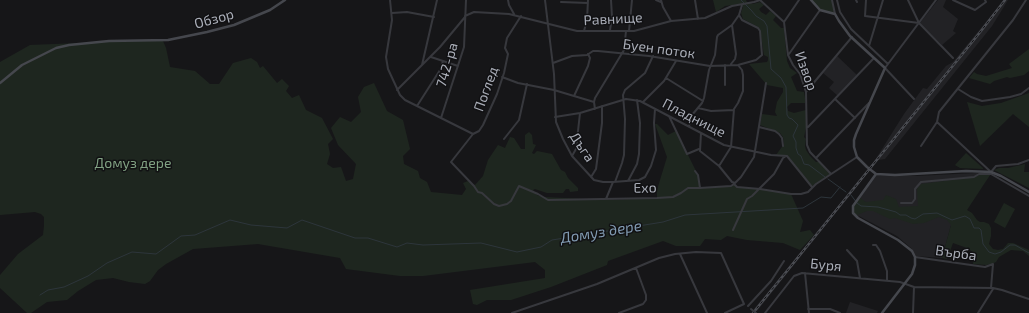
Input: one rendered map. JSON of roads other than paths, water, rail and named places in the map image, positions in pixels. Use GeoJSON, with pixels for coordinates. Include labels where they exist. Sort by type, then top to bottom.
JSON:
{"type":"FeatureCollection","features":[{"type":"Feature","properties":{"kind":"street","name":"Обзор"},"geometry":{"type":"LineString","coordinates":[[0,83],[22,65],[56,48],[69,45],[115,40],[168,40],[207,32],[234,25],[270,10],[285,0]]}},
{"type":"Feature","properties":{"kind":"street"},"geometry":{"type":"LineString","coordinates":[[390,0],[392,13],[386,57],[388,69],[400,95],[405,100],[473,134]]}},
{"type":"Feature","properties":{"kind":"street"},"geometry":{"type":"LineString","coordinates":[[422,66],[437,0]]}},
{"type":"Feature","properties":{"kind":"street","name":"742-ра"},"geometry":{"type":"LineString","coordinates":[[441,118],[464,47],[466,0]]}},
{"type":"Feature","properties":{"kind":"street"},"geometry":{"type":"LineString","coordinates":[[508,0],[508,6],[514,15]]}},
{"type":"Feature","properties":{"kind":"street","name":"Дъга"},"geometry":{"type":"LineString","coordinates":[[546,0],[553,63],[555,117],[563,139],[572,156],[591,177],[598,182],[639,180],[644,178],[651,166],[656,147],[654,123],[656,109]]}},
{"type":"Feature","properties":{"kind":"street"},"geometry":{"type":"LineString","coordinates":[[610,30],[612,17],[611,0]]}},
{"type":"Feature","properties":{"kind":"street"},"geometry":{"type":"LineString","coordinates":[[595,109],[594,102],[603,84],[623,53],[628,31],[632,0]]}},
{"type":"Feature","properties":{"kind":"street"},"geometry":{"type":"LineString","coordinates":[[656,0],[661,1],[672,21]]}},
{"type":"Feature","properties":{"kind":"street"},"geometry":{"type":"LineString","coordinates":[[695,0],[698,19]]}},
{"type":"Feature","properties":{"kind":"street"},"geometry":{"type":"LineString","coordinates":[[760,0],[784,22],[799,0]]}},
{"type":"Feature","properties":{"kind":"street","name":"Равнище"},"geometry":{"type":"LineString","coordinates":[[465,16],[474,12],[484,12],[521,16],[584,32],[610,30],[628,31],[646,29],[672,21],[705,18],[732,6],[760,0]]}},
{"type":"Feature","properties":{"kind":"street"},"geometry":{"type":"LineString","coordinates":[[811,0],[820,10],[835,14]]}},
{"type":"Feature","properties":{"kind":"street"},"geometry":{"type":"LineString","coordinates":[[832,0],[835,14],[842,25],[852,37],[885,68],[914,99]]}},
{"type":"Feature","properties":{"kind":"street"},"geometry":{"type":"LineString","coordinates":[[837,0],[843,19],[851,29],[888,64]]}},
{"type":"Feature","properties":{"kind":"street"},"geometry":{"type":"LineString","coordinates":[[866,0],[865,16],[919,23]]}},
{"type":"Feature","properties":{"kind":"street"},"geometry":{"type":"LineString","coordinates":[[869,46],[883,0]]}},
{"type":"Feature","properties":{"kind":"street"},"geometry":{"type":"LineString","coordinates":[[908,0],[919,23],[953,58]]}},
{"type":"Feature","properties":{"kind":"street"},"geometry":{"type":"LineString","coordinates":[[936,0],[885,68],[856,134],[854,147],[857,156],[876,174],[902,175],[966,171],[991,173],[1001,176],[1029,192]]}},
{"type":"Feature","properties":{"kind":"street"},"geometry":{"type":"LineString","coordinates":[[953,0],[974,10],[985,1]]}},
{"type":"Feature","properties":{"kind":"street"},"geometry":{"type":"LineString","coordinates":[[921,146],[937,122],[939,112],[1013,20],[1026,0]]}},
{"type":"Feature","properties":{"kind":"street"},"geometry":{"type":"LineString","coordinates":[[561,2],[588,1],[587,20],[584,32]]}},
{"type":"Feature","properties":{"kind":"street"},"geometry":{"type":"LineString","coordinates":[[689,126],[692,115],[703,101],[710,66],[715,55],[717,37],[732,25],[739,15],[742,5]]}},
{"type":"Feature","properties":{"kind":"street"},"geometry":{"type":"LineString","coordinates":[[788,55],[820,10]]}},
{"type":"Feature","properties":{"kind":"street"},"geometry":{"type":"LineString","coordinates":[[392,13],[407,12],[434,17]]}},
{"type":"Feature","properties":{"kind":"street","name":"Буен поток"},"geometry":{"type":"LineString","coordinates":[[553,63],[572,56],[588,54],[595,51],[653,56],[710,66],[738,65],[756,60],[762,55],[758,28],[742,20],[739,15]]}},
{"type":"Feature","properties":{"kind":"street"},"geometry":{"type":"LineString","coordinates":[[397,90],[454,32],[465,16]]}},
{"type":"Feature","properties":{"kind":"street","name":"Поглед"},"geometry":{"type":"LineString","coordinates":[[452,160],[464,148],[473,134],[479,131],[483,125],[497,94],[502,77],[508,54],[505,48],[507,38],[521,16]]}},
{"type":"Feature","properties":{"kind":"street","name":"Извор"},"geometry":{"type":"LineString","coordinates":[[784,22],[788,55],[800,74],[806,92],[808,127],[806,135],[807,145],[810,152],[831,174]]}},
{"type":"Feature","properties":{"kind":"street"},"geometry":{"type":"LineString","coordinates":[[730,65],[733,63],[736,54],[732,25]]}},
{"type":"Feature","properties":{"kind":"street"},"geometry":{"type":"LineString","coordinates":[[806,92],[852,37]]}},
{"type":"Feature","properties":{"kind":"street"},"geometry":{"type":"LineString","coordinates":[[574,96],[588,66],[590,58],[588,54]]}},
{"type":"Feature","properties":{"kind":"street"},"geometry":{"type":"LineString","coordinates":[[606,200],[623,160],[625,119],[623,95],[625,90],[645,73],[653,56]]}},
{"type":"Feature","properties":{"kind":"street"},"geometry":{"type":"LineString","coordinates":[[430,57],[458,66]]}},
{"type":"Feature","properties":{"kind":"street"},"geometry":{"type":"LineString","coordinates":[[808,127],[874,58]]}},
{"type":"Feature","properties":{"kind":"street"},"geometry":{"type":"LineString","coordinates":[[417,106],[440,70],[443,61]]}},
{"type":"Feature","properties":{"kind":"street"},"geometry":{"type":"LineString","coordinates":[[643,102],[655,92],[666,78],[676,61]]}},
{"type":"Feature","properties":{"kind":"street"},"geometry":{"type":"LineString","coordinates":[[725,65],[725,85]]}},
{"type":"Feature","properties":{"kind":"street"},"geometry":{"type":"LineString","coordinates":[[719,166],[731,147],[734,110],[741,97],[744,85],[743,73],[738,65]]}},
{"type":"Feature","properties":{"kind":"street"},"geometry":{"type":"LineString","coordinates":[[502,77],[515,82],[554,90],[594,102]]}},
{"type":"Feature","properties":{"kind":"street"},"geometry":{"type":"LineString","coordinates":[[666,78],[703,101]]}},
{"type":"Feature","properties":{"kind":"street"},"geometry":{"type":"LineString","coordinates":[[700,149],[719,166],[734,184],[739,180],[754,157],[766,83]]}},
{"type":"Feature","properties":{"kind":"street"},"geometry":{"type":"LineString","coordinates":[[504,139],[519,120],[527,84]]}},
{"type":"Feature","properties":{"kind":"street"},"geometry":{"type":"LineString","coordinates":[[958,88],[971,98],[982,101],[1021,94],[1029,88]]}},
{"type":"Feature","properties":{"kind":"street","name":"Пладнище"},"geometry":{"type":"LineString","coordinates":[[555,117],[580,113],[623,99],[637,100],[722,144],[771,156],[787,156]]}},
{"type":"Feature","properties":{"kind":"street"},"geometry":{"type":"LineString","coordinates":[[835,99],[855,118]]}},
{"type":"Feature","properties":{"kind":"street"},"geometry":{"type":"LineString","coordinates":[[628,180],[637,164],[639,154],[640,123],[637,100]]}},
{"type":"Feature","properties":{"kind":"street"},"geometry":{"type":"LineString","coordinates":[[816,158],[871,101]]}},
{"type":"Feature","properties":{"kind":"street"},"geometry":{"type":"LineString","coordinates":[[591,177],[596,168],[602,123],[602,106]]}},
{"type":"Feature","properties":{"kind":"street"},"geometry":{"type":"LineString","coordinates":[[698,108],[711,111],[734,110]]}},
{"type":"Feature","properties":{"kind":"street"},"geometry":{"type":"LineString","coordinates":[[572,156],[576,149],[580,113]]}},
{"type":"Feature","properties":{"kind":"street"},"geometry":{"type":"LineString","coordinates":[[669,116],[687,154],[700,149]]}},
{"type":"Feature","properties":{"kind":"street"},"geometry":{"type":"LineString","coordinates":[[937,122],[991,173],[1029,196]]}},
{"type":"Feature","properties":{"kind":"street"},"geometry":{"type":"LineString","coordinates":[[759,127],[775,131],[780,134],[783,146]]}},
{"type":"Feature","properties":{"kind":"street"},"geometry":{"type":"LineString","coordinates":[[700,149],[701,133]]}},
{"type":"Feature","properties":{"kind":"street"},"geometry":{"type":"LineString","coordinates":[[733,230],[747,199],[760,189],[774,174],[783,158],[787,156],[812,187]]}},
{"type":"Feature","properties":{"kind":"street","name":"Ехо"},"geometry":{"type":"LineString","coordinates":[[452,160],[451,162],[478,192],[482,193],[490,202],[499,206],[507,204],[511,201],[519,186],[548,200],[606,200],[673,197],[682,193],[688,188],[731,186],[734,184],[737,187],[796,195],[808,192],[812,187],[857,156]]}},
{"type":"Feature","properties":{"kind":"street"},"geometry":{"type":"LineString","coordinates":[[901,203],[912,203],[915,199],[915,189],[921,182],[991,173],[996,166],[1018,164],[1029,160]]}},
{"type":"Feature","properties":{"kind":"street"},"geometry":{"type":"LineString","coordinates":[[695,171],[698,175],[700,188]]}},
{"type":"Feature","properties":{"kind":"street"},"geometry":{"type":"LineString","coordinates":[[876,174],[853,206],[852,210],[856,216],[891,235],[909,248],[915,257],[914,270],[882,313]]}},
{"type":"Feature","properties":{"kind":"street"},"geometry":{"type":"LineString","coordinates":[[873,245],[876,245],[880,251],[887,271],[887,280]]}},
{"type":"Feature","properties":{"kind":"street"},"geometry":{"type":"LineString","coordinates":[[847,250],[857,261],[860,278]]}},
{"type":"Feature","properties":{"kind":"street"},"geometry":{"type":"LineString","coordinates":[[512,313],[597,284],[659,258],[696,252],[721,253],[744,304],[756,313]]}},
{"type":"Feature","properties":{"kind":"street"},"geometry":{"type":"LineString","coordinates":[[680,254],[707,313]]}},
{"type":"Feature","properties":{"kind":"street","name":"Върба"},"geometry":{"type":"LineString","coordinates":[[915,257],[985,267],[993,264],[992,288]]}},
{"type":"Feature","properties":{"kind":"street"},"geometry":{"type":"LineString","coordinates":[[748,306],[771,281],[784,261]]}},
{"type":"Feature","properties":{"kind":"street"},"geometry":{"type":"LineString","coordinates":[[619,313],[643,304],[646,300],[646,295],[636,268]]}},
{"type":"Feature","properties":{"kind":"street","name":"Буря"},"geometry":{"type":"LineString","coordinates":[[765,313],[794,276],[800,273],[887,280],[904,283],[914,287]]}},
{"type":"Feature","properties":{"kind":"street"},"geometry":{"type":"LineString","coordinates":[[805,273],[808,313]]}},
{"type":"Feature","properties":{"kind":"street"},"geometry":{"type":"LineString","coordinates":[[913,313],[914,287],[992,288],[1029,299]]}},
{"type":"Feature","properties":{"kind":"street"},"geometry":{"type":"LineString","coordinates":[[979,313],[992,288]]}},
{"type":"Feature","properties":{"kind":"street"},"geometry":{"type":"LineString","coordinates":[[725,313],[744,304]]}},
{"type":"Feature","properties":{"kind":"street"},"geometry":{"type":"LineString","coordinates":[[808,309],[830,309],[840,313]]}},
{"type":"Feature","properties":{"kind":"waterway"},"geometry":{"type":"LineString","coordinates":[[741,0],[756,16],[764,21],[767,26],[771,69],[781,78],[786,87],[787,115],[798,125],[793,136],[796,142],[798,154],[801,156],[804,164],[809,165],[825,177]]}},
{"type":"Feature","properties":{"kind":"waterway","name":"Домуз дере"},"geometry":{"type":"LineString","coordinates":[[828,179],[846,192]]}},
{"type":"Feature","properties":{"kind":"waterway","name":"Домуз дере"},"geometry":{"type":"LineString","coordinates":[[40,295],[48,290],[64,287],[88,276],[107,263],[132,252],[156,254],[181,236],[195,235],[230,220],[251,225],[287,228],[302,220],[355,238],[368,238],[397,247],[407,243],[423,245],[481,243],[517,252],[541,247],[552,240],[663,222],[685,215],[803,208],[821,197],[831,198],[840,187]]}},
{"type":"Feature","properties":{"kind":"waterway","name":"Домуз дере"},"geometry":{"type":"LineString","coordinates":[[851,195],[861,206],[878,207],[915,219],[923,214],[937,213],[952,220],[965,216],[970,219],[974,228],[979,228],[981,230],[983,244],[989,252],[995,254],[1001,252],[1010,245],[1015,245],[1029,253]]}},
{"type":"Feature","properties":{"kind":"railway"},"geometry":{"type":"LineString","coordinates":[[753,313],[1005,0]]}}]}
